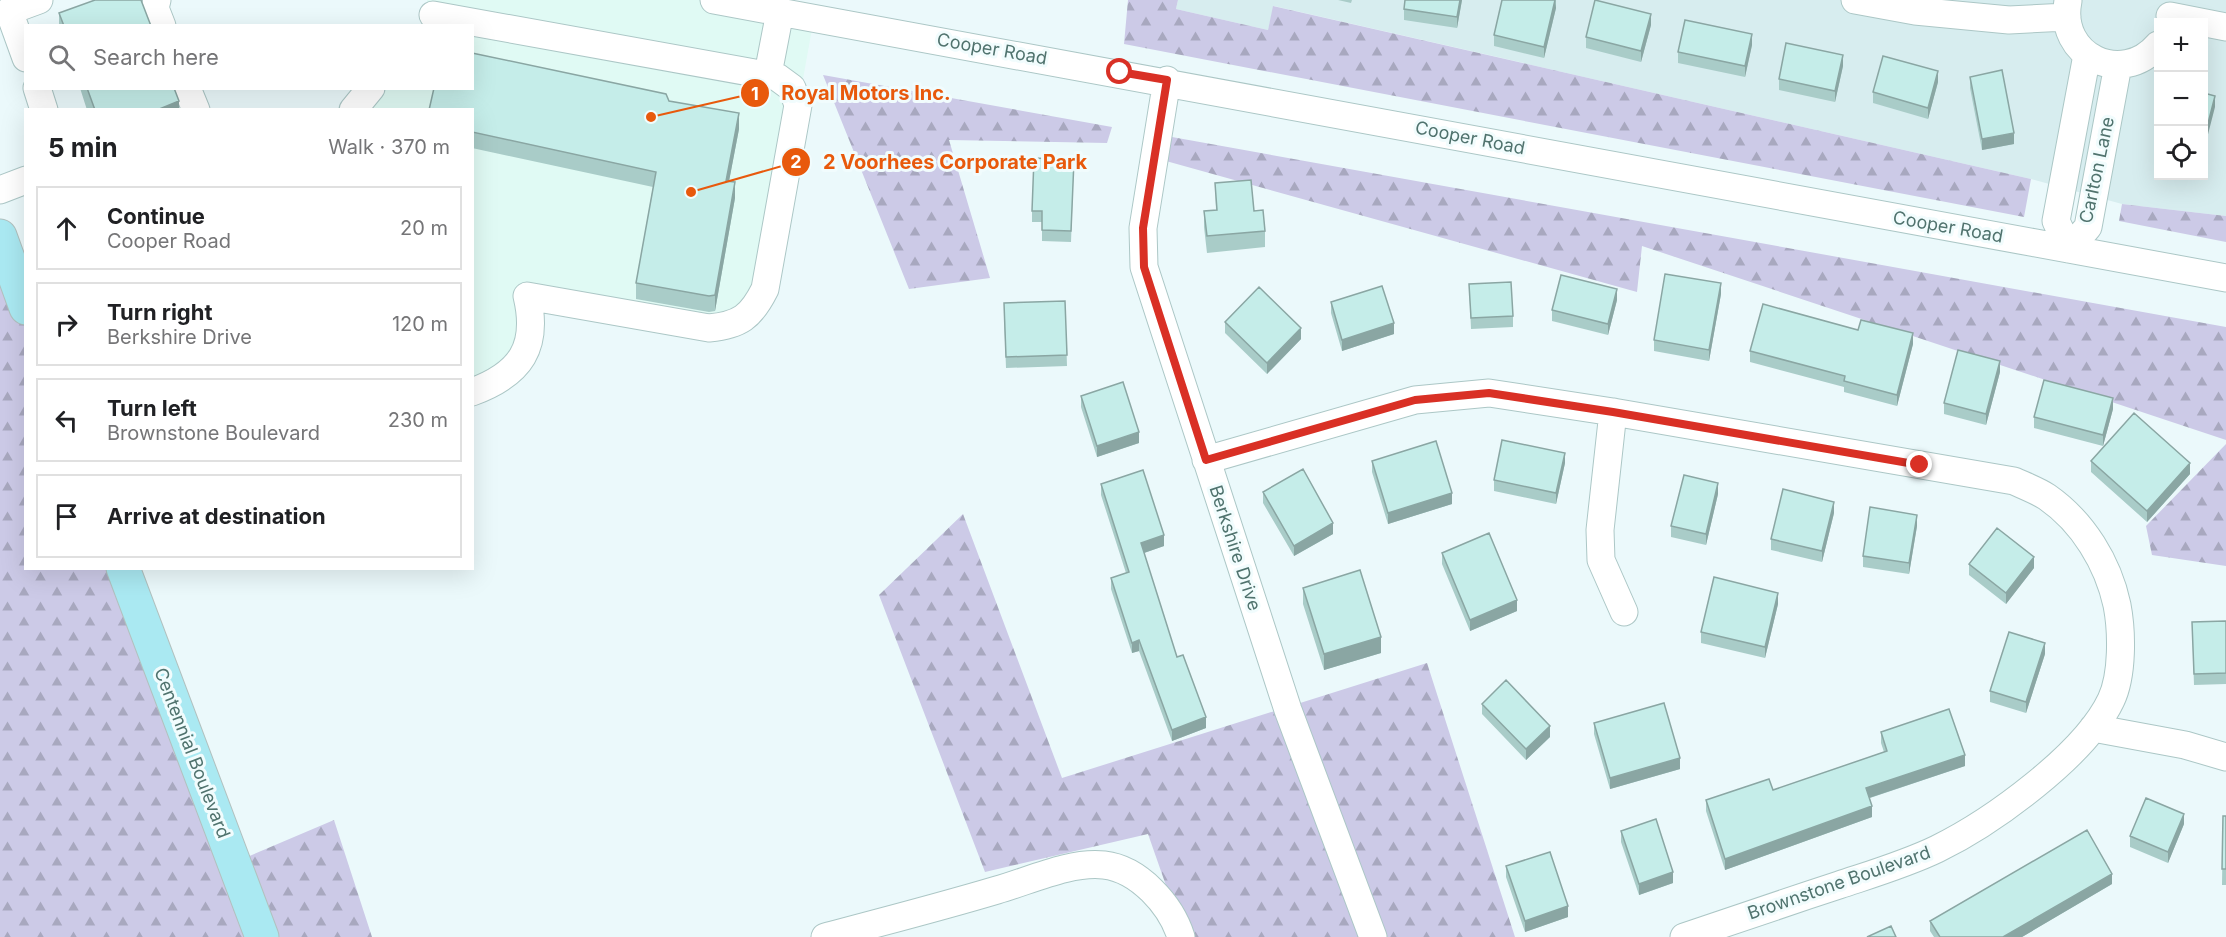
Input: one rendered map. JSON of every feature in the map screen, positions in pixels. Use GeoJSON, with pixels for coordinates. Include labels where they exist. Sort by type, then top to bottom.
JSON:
{"type":"FeatureCollection","features":[{"type":"Feature","properties":{"kind":"main road"},"geometry":{"type":"LineString","coordinates":[[0,236],[22,288]]}},
{"type":"Feature","properties":{"kind":"main road","name":"Centennial Boulevard"},"geometry":{"type":"LineString","coordinates":[[124,570],[261,937]]}},
{"type":"Feature","properties":{"kind":"street"},"geometry":{"type":"LineString","coordinates":[[24,52],[9,11],[39,0]]}},
{"type":"Feature","properties":{"kind":"street"},"geometry":{"type":"LineString","coordinates":[[157,0],[155,8],[161,24]]}},
{"type":"Feature","properties":{"kind":"street","name":"Cooper Road"},"geometry":{"type":"LineString","coordinates":[[714,0],[1167,80],[1797,200],[2226,278]]}},
{"type":"Feature","properties":{"kind":"street"},"geometry":{"type":"LineString","coordinates":[[1856,0],[1915,12],[2009,20],[2068,8],[2073,38],[2087,55],[2097,61],[2118,65],[2140,60],[2154,48]]}},
{"type":"Feature","properties":{"kind":"street"},"geometry":{"type":"LineString","coordinates":[[432,10],[768,74],[785,81],[796,96],[798,105],[765,289],[757,306],[744,319],[727,326],[709,328],[527,296],[532,316],[530,336],[523,356],[511,372],[494,384],[474,391]]}},
{"type":"Feature","properties":{"kind":"street"},"geometry":{"type":"LineString","coordinates":[[768,74],[780,12]]}},
{"type":"Feature","properties":{"kind":"street"},"geometry":{"type":"LineString","coordinates":[[2169,13],[2226,27]]}},
{"type":"Feature","properties":{"kind":"street","name":"Carlton Lane"},"geometry":{"type":"LineString","coordinates":[[2087,55],[2056,221],[2069,249],[2088,227],[2118,65]]}},
{"type":"Feature","properties":{"kind":"street","name":"Berkshire Drive"},"geometry":{"type":"LineString","coordinates":[[1167,80],[1143,228],[1144,267],[1288,710],[1372,937]]}},
{"type":"Feature","properties":{"kind":"street"},"geometry":{"type":"LineString","coordinates":[[38,90],[43,108]]}},
{"type":"Feature","properties":{"kind":"street"},"geometry":{"type":"LineString","coordinates":[[188,90],[195,108]]}},
{"type":"Feature","properties":{"kind":"street"},"geometry":{"type":"LineString","coordinates":[[356,108],[369,90]]}},
{"type":"Feature","properties":{"kind":"street"},"geometry":{"type":"LineString","coordinates":[[0,190],[24,181]]}},
{"type":"Feature","properties":{"kind":"street","name":"Brownstone Boulevard"},"geometry":{"type":"LineString","coordinates":[[1206,460],[1415,400],[1489,393],[2014,481],[2045,496],[2070,515],[2093,545],[2113,588],[2121,624],[2120,663],[2112,699],[2093,728],[2055,769],[1983,822],[1936,849],[1889,868],[1684,937]]}},
{"type":"Feature","properties":{"kind":"street"},"geometry":{"type":"LineString","coordinates":[[1613,412],[1600,530],[1601,560],[1624,612]]}},
{"type":"Feature","properties":{"kind":"street"},"geometry":{"type":"LineString","coordinates":[[2093,728],[2185,745],[2226,757]]}},
{"type":"Feature","properties":{"kind":"street"},"geometry":{"type":"LineString","coordinates":[[825,937],[996,891],[1072,867],[1102,865],[1120,868],[1161,900],[1181,937]]}},
{"type":"Feature","properties":{"kind":"shaded area"},"geometry":{"type":"Polygon","coordinates":[[[427,0],[714,0],[814,18],[765,289],[744,319],[528,296],[530,336],[474,391],[474,108],[355,108],[370,90],[474,90],[474,24],[425,24],[433,15],[427,0]]]}},
{"type":"Feature","properties":{"kind":"shaded area"},"geometry":{"type":"Polygon","coordinates":[[[1178,0],[2226,0],[2226,216],[2122,204],[2031,179],[1274,6],[1268,30],[1176,9],[1178,0]]]}},
{"type":"Feature","properties":{"kind":"green space"},"geometry":{"type":"Polygon","coordinates":[[[1128,0],[1178,0],[1176,9],[1268,30],[1273,6],[2031,179],[2024,217],[1124,44],[1128,0]]]}},
{"type":"Feature","properties":{"kind":"green space"},"geometry":{"type":"Polygon","coordinates":[[[823,75],[1112,127],[1107,143],[949,140],[990,278],[909,289],[823,75]]]}},
{"type":"Feature","properties":{"kind":"green space"},"geometry":{"type":"Polygon","coordinates":[[[1172,137],[2226,327],[2226,440],[1642,246],[1637,292],[1166,161],[1172,137]]]}},
{"type":"Feature","properties":{"kind":"green space"},"geometry":{"type":"Polygon","coordinates":[[[2122,204],[2226,216],[2226,242],[2119,221],[2122,204]]]}},
{"type":"Feature","properties":{"kind":"green space"},"geometry":{"type":"Polygon","coordinates":[[[0,236],[24,305],[24,570],[120,570],[226,866],[334,820],[372,937],[0,937],[0,236]]]}},
{"type":"Feature","properties":{"kind":"green space"},"geometry":{"type":"Polygon","coordinates":[[[2226,444],[2226,566],[2152,555],[2146,526],[2226,444]]]}},
{"type":"Feature","properties":{"kind":"green space"},"geometry":{"type":"Polygon","coordinates":[[[963,514],[1062,778],[1427,663],[1515,937],[1184,937],[1148,834],[985,872],[879,595],[963,514]]]}},
{"type":"Feature","properties":{"kind":"building"},"geometry":{"type":"Polygon","coordinates":[[[95,0],[141,0],[150,24],[63,24],[59,13],[95,0]]]}},
{"type":"Feature","properties":{"kind":"building"},"geometry":{"type":"Polygon","coordinates":[[[1405,0],[1460,0],[1457,17],[1404,9],[1405,0]]]}},
{"type":"Feature","properties":{"kind":"building"},"geometry":{"type":"Polygon","coordinates":[[[1502,0],[1555,0],[1544,47],[1494,35],[1502,0]]]}},
{"type":"Feature","properties":{"kind":"building"},"geometry":{"type":"Polygon","coordinates":[[[1595,0],[1651,14],[1641,51],[1586,37],[1595,0]]]}},
{"type":"Feature","properties":{"kind":"building"},"geometry":{"type":"Polygon","coordinates":[[[1685,20],[1752,34],[1745,66],[1678,52],[1685,20]]]}},
{"type":"Feature","properties":{"kind":"building"},"geometry":{"type":"Polygon","coordinates":[[[1786,43],[1843,55],[1835,91],[1779,79],[1786,43]]]}},
{"type":"Feature","properties":{"kind":"building"},"geometry":{"type":"Polygon","coordinates":[[[474,53],[666,94],[669,101],[739,113],[726,181],[735,182],[715,295],[709,296],[636,283],[656,172],[474,132],[474,108],[429,108],[434,90],[474,90],[474,53]]]}},
{"type":"Feature","properties":{"kind":"building"},"geometry":{"type":"Polygon","coordinates":[[[1883,56],[1938,71],[1928,108],[1873,92],[1883,56]]]}},
{"type":"Feature","properties":{"kind":"building"},"geometry":{"type":"Polygon","coordinates":[[[2002,70],[2014,133],[1982,139],[1970,77],[2002,70]]]}},
{"type":"Feature","properties":{"kind":"building"},"geometry":{"type":"Polygon","coordinates":[[[88,90],[175,90],[179,101],[162,108],[94,108],[88,90]]]}},
{"type":"Feature","properties":{"kind":"building"},"geometry":{"type":"Polygon","coordinates":[[[2208,94],[2215,96],[2208,123],[2208,94]]]}},
{"type":"Feature","properties":{"kind":"building"},"geometry":{"type":"Polygon","coordinates":[[[1034,158],[1074,160],[1071,231],[1042,230],[1042,211],[1032,211],[1034,158]]]}},
{"type":"Feature","properties":{"kind":"building"},"geometry":{"type":"Polygon","coordinates":[[[1251,180],[1254,211],[1263,210],[1265,231],[1207,236],[1204,211],[1217,210],[1215,183],[1251,180]]]}},
{"type":"Feature","properties":{"kind":"building"},"geometry":{"type":"Polygon","coordinates":[[[1665,274],[1721,283],[1709,350],[1654,340],[1665,274]]]}},
{"type":"Feature","properties":{"kind":"building"},"geometry":{"type":"Polygon","coordinates":[[[1561,275],[1617,289],[1608,324],[1552,310],[1561,275]]]}},
{"type":"Feature","properties":{"kind":"building"},"geometry":{"type":"Polygon","coordinates":[[[1511,282],[1513,316],[1471,318],[1469,284],[1511,282]]]}},
{"type":"Feature","properties":{"kind":"building"},"geometry":{"type":"Polygon","coordinates":[[[1382,286],[1394,323],[1342,340],[1331,302],[1382,286]]]}},
{"type":"Feature","properties":{"kind":"building"},"geometry":{"type":"Polygon","coordinates":[[[1259,287],[1301,328],[1267,363],[1225,322],[1259,287]]]}},
{"type":"Feature","properties":{"kind":"building"},"geometry":{"type":"Polygon","coordinates":[[[1065,301],[1067,355],[1006,357],[1004,303],[1065,301]]]}},
{"type":"Feature","properties":{"kind":"building"},"geometry":{"type":"Polygon","coordinates":[[[1763,304],[1858,330],[1861,320],[1913,333],[1897,395],[1844,381],[1845,376],[1750,351],[1763,304]]]}},
{"type":"Feature","properties":{"kind":"building"},"geometry":{"type":"Polygon","coordinates":[[[1958,350],[2000,361],[1986,414],[1944,403],[1958,350]]]}},
{"type":"Feature","properties":{"kind":"building"},"geometry":{"type":"Polygon","coordinates":[[[2044,380],[2113,398],[2103,435],[2034,417],[2044,380]]]}},
{"type":"Feature","properties":{"kind":"building"},"geometry":{"type":"Polygon","coordinates":[[[1123,382],[1139,432],[1097,446],[1081,396],[1123,382]]]}},
{"type":"Feature","properties":{"kind":"building"},"geometry":{"type":"Polygon","coordinates":[[[2134,413],[2190,463],[2147,511],[2091,461],[2134,413]]]}},
{"type":"Feature","properties":{"kind":"building"},"geometry":{"type":"Polygon","coordinates":[[[1502,440],[1565,453],[1556,493],[1494,480],[1502,440]]]}},
{"type":"Feature","properties":{"kind":"building"},"geometry":{"type":"Polygon","coordinates":[[[1436,441],[1452,493],[1388,513],[1372,461],[1436,441]]]}},
{"type":"Feature","properties":{"kind":"building"},"geometry":{"type":"Polygon","coordinates":[[[1303,469],[1333,523],[1294,546],[1263,492],[1303,469]]]}},
{"type":"Feature","properties":{"kind":"building"},"geometry":{"type":"Polygon","coordinates":[[[1143,470],[1164,535],[1141,543],[1177,657],[1183,655],[1206,717],[1172,730],[1139,640],[1132,643],[1111,578],[1129,572],[1101,484],[1143,470]]]}},
{"type":"Feature","properties":{"kind":"building"},"geometry":{"type":"Polygon","coordinates":[[[1684,475],[1718,483],[1706,534],[1671,526],[1684,475]]]}},
{"type":"Feature","properties":{"kind":"building"},"geometry":{"type":"Polygon","coordinates":[[[1783,489],[1834,502],[1822,551],[1771,539],[1783,489]]]}},
{"type":"Feature","properties":{"kind":"building"},"geometry":{"type":"Polygon","coordinates":[[[1870,507],[1917,515],[1909,563],[1863,556],[1870,507]]]}},
{"type":"Feature","properties":{"kind":"building"},"geometry":{"type":"Polygon","coordinates":[[[1997,528],[2034,557],[2006,593],[1969,564],[1997,528]]]}},
{"type":"Feature","properties":{"kind":"building"},"geometry":{"type":"Polygon","coordinates":[[[1489,533],[1517,600],[1470,620],[1442,553],[1489,533]]]}},
{"type":"Feature","properties":{"kind":"building"},"geometry":{"type":"Polygon","coordinates":[[[1360,570],[1381,637],[1324,654],[1303,588],[1360,570]]]}},
{"type":"Feature","properties":{"kind":"building"},"geometry":{"type":"Polygon","coordinates":[[[1714,577],[1778,593],[1765,647],[1701,632],[1714,577]]]}},
{"type":"Feature","properties":{"kind":"building"},"geometry":{"type":"Polygon","coordinates":[[[2226,621],[2226,673],[2194,674],[2192,622],[2226,621]]]}},
{"type":"Feature","properties":{"kind":"building"},"geometry":{"type":"Polygon","coordinates":[[[2009,632],[2045,643],[2026,702],[1990,691],[2009,632]]]}},
{"type":"Feature","properties":{"kind":"building"},"geometry":{"type":"Polygon","coordinates":[[[1506,680],[1550,726],[1526,749],[1482,704],[1506,680]]]}},
{"type":"Feature","properties":{"kind":"building"},"geometry":{"type":"Polygon","coordinates":[[[1664,703],[1680,758],[1610,778],[1594,723],[1664,703]]]}},
{"type":"Feature","properties":{"kind":"building"},"geometry":{"type":"Polygon","coordinates":[[[1949,709],[1965,755],[1866,788],[1872,806],[1725,859],[1706,800],[1769,779],[1773,790],[1887,751],[1881,732],[1949,709]]]}},
{"type":"Feature","properties":{"kind":"building"},"geometry":{"type":"Polygon","coordinates":[[[2146,798],[2184,814],[2168,852],[2130,836],[2146,798]]]}},
{"type":"Feature","properties":{"kind":"building"},"geometry":{"type":"Polygon","coordinates":[[[2223,816],[2226,816],[2226,869],[2222,869],[2223,816]]]}},
{"type":"Feature","properties":{"kind":"building"},"geometry":{"type":"Polygon","coordinates":[[[1656,819],[1673,872],[1639,884],[1621,831],[1656,819]]]}},
{"type":"Feature","properties":{"kind":"building"},"geometry":{"type":"Polygon","coordinates":[[[2087,830],[2112,874],[2003,937],[1940,937],[1930,921],[2087,830]]]}},
{"type":"Feature","properties":{"kind":"building"},"geometry":{"type":"Polygon","coordinates":[[[1550,852],[1568,906],[1525,921],[1506,866],[1550,852]]]}},
{"type":"Feature","properties":{"kind":"building"},"geometry":{"type":"Polygon","coordinates":[[[1891,926],[1896,937],[1867,937],[1891,926]]]}},
{"type":"Feature","properties":{"kind":"place","name":"Royal Motors Inc."},"geometry":{"type":"Point","coordinates":[651,117]}},
{"type":"Feature","properties":{"kind":"place","name":"2 Voorhees Corporate Park"},"geometry":{"type":"Point","coordinates":[691,192]}},
{"type":"Feature","properties":{"kind":"route"},"geometry":{"type":"LineString","coordinates":[[1120,72],[1167,80],[1143,228],[1144,267],[1206,460],[1415,400],[1489,393],[1920,465]]}}]}
